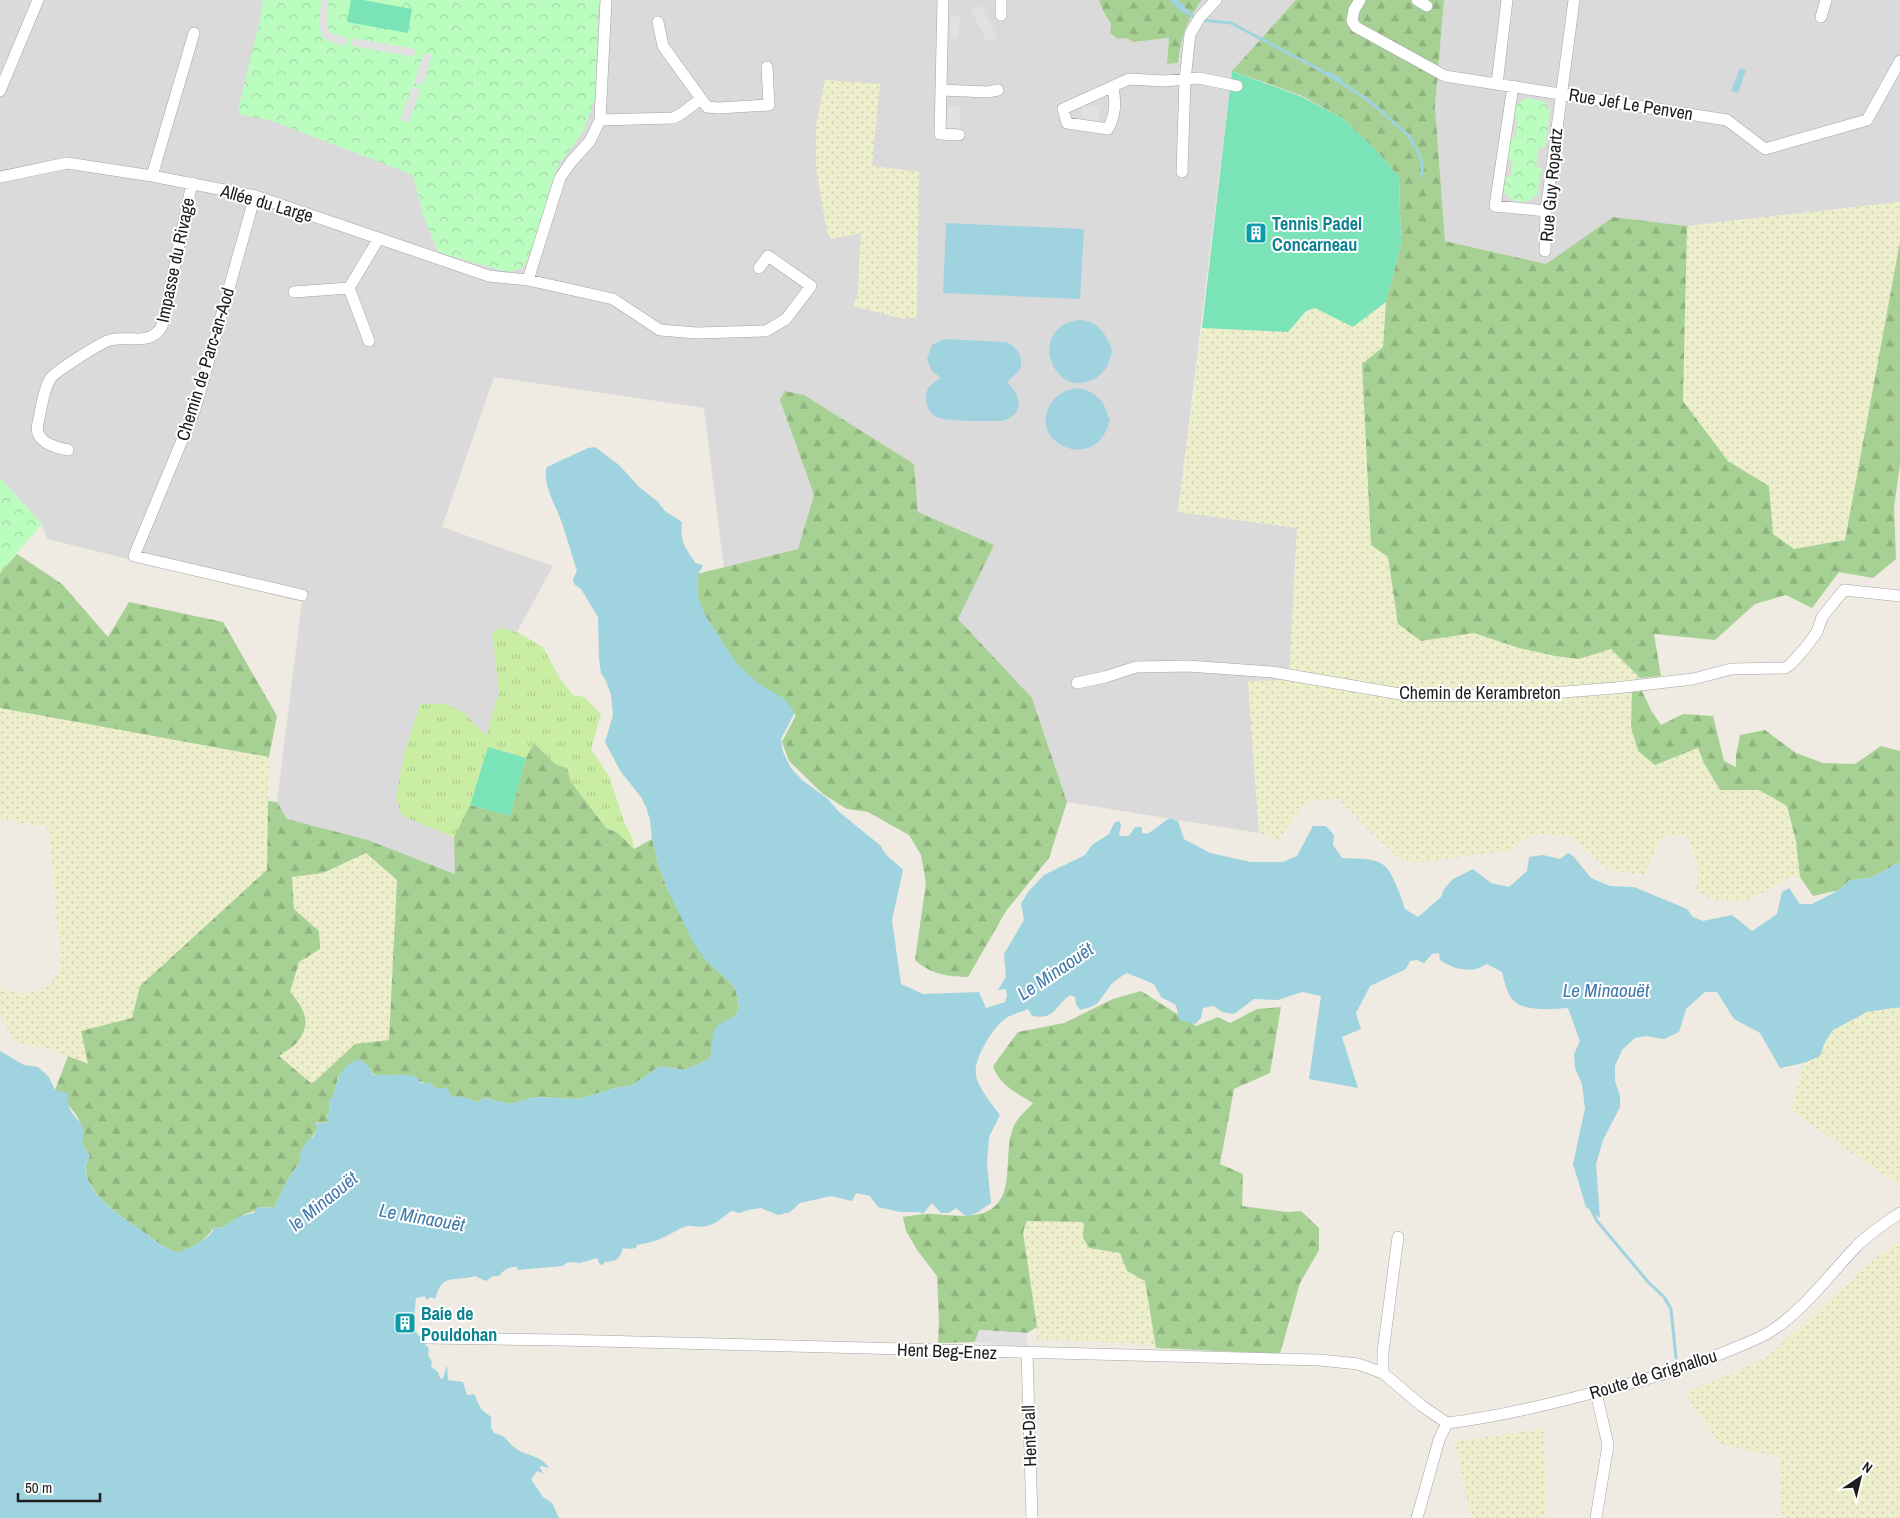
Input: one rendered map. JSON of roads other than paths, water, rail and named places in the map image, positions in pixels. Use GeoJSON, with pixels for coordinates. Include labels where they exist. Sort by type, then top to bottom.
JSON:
{"type":"FeatureCollection","features":[{"type":"Feature","properties":{"kind":"street"},"geometry":{"type":"LineString","coordinates":[[0,91],[38,0]]}},
{"type":"Feature","properties":{"kind":"street"},"geometry":{"type":"LineString","coordinates":[[528,280],[560,178],[571,162],[590,141],[600,120],[606,0]]}},
{"type":"Feature","properties":{"kind":"street"},"geometry":{"type":"LineString","coordinates":[[944,0],[940,134],[959,135]]}},
{"type":"Feature","properties":{"kind":"street"},"geometry":{"type":"LineString","coordinates":[[1001,0],[1001,15]]}},
{"type":"Feature","properties":{"kind":"street"},"geometry":{"type":"LineString","coordinates":[[1182,172],[1185,80],[1190,34],[1200,17],[1216,0]]}},
{"type":"Feature","properties":{"kind":"street","name":"Rue Jef Le Penven"},"geometry":{"type":"LineString","coordinates":[[1360,0],[1354,10],[1352,21],[1356,27],[1445,76],[1727,120],[1765,149],[1866,120],[1900,60]]}},
{"type":"Feature","properties":{"kind":"street"},"geometry":{"type":"LineString","coordinates":[[1497,84],[1507,0]]}},
{"type":"Feature","properties":{"kind":"street","name":"Rue Guy Ropartz"},"geometry":{"type":"LineString","coordinates":[[1545,251],[1546,211],[1560,93],[1574,0]]}},
{"type":"Feature","properties":{"kind":"street"},"geometry":{"type":"LineString","coordinates":[[1821,16],[1826,0]]}},
{"type":"Feature","properties":{"kind":"street"},"geometry":{"type":"LineString","coordinates":[[658,22],[663,46],[707,106],[718,108],[770,105],[767,67]]}},
{"type":"Feature","properties":{"kind":"street"},"geometry":{"type":"LineString","coordinates":[[152,176],[194,33]]}},
{"type":"Feature","properties":{"kind":"street"},"geometry":{"type":"LineString","coordinates":[[1112,87],[1116,98],[1112,122],[1108,129],[1068,123],[1063,109],[1129,79],[1164,81],[1199,78],[1237,86]]}},
{"type":"Feature","properties":{"kind":"street"},"geometry":{"type":"LineString","coordinates":[[1513,86],[1495,206],[1546,211]]}},
{"type":"Feature","properties":{"kind":"street"},"geometry":{"type":"LineString","coordinates":[[941,90],[988,92],[998,90]]}},
{"type":"Feature","properties":{"kind":"street"},"geometry":{"type":"LineString","coordinates":[[600,120],[673,118],[701,99]]}},
{"type":"Feature","properties":{"kind":"street","name":"Allée du Large"},"geometry":{"type":"LineString","coordinates":[[0,177],[67,163],[192,183],[255,196],[489,276],[528,280],[613,299],[660,330],[698,333],[766,331],[786,319],[811,286],[768,256],[759,268]]}},
{"type":"Feature","properties":{"kind":"street","name":"Impasse du Rivage"},"geometry":{"type":"LineString","coordinates":[[68,450],[48,445],[41,437],[37,428],[48,382],[56,372],[106,341],[119,338],[148,339],[158,333],[162,326],[192,183]]}},
{"type":"Feature","properties":{"kind":"street","name":"Chemin de Parc-an-Aod"},"geometry":{"type":"LineString","coordinates":[[255,196],[195,409],[134,556],[302,595]]}},
{"type":"Feature","properties":{"kind":"street"},"geometry":{"type":"LineString","coordinates":[[349,288],[379,238]]}},
{"type":"Feature","properties":{"kind":"street"},"geometry":{"type":"LineString","coordinates":[[294,292],[349,288]]}},
{"type":"Feature","properties":{"kind":"street"},"geometry":{"type":"LineString","coordinates":[[349,288],[369,341]]}},
{"type":"Feature","properties":{"kind":"street","name":"Chemin de Kerambreton"},"geometry":{"type":"LineString","coordinates":[[1077,683],[1105,677],[1136,666],[1188,666],[1272,672],[1412,696],[1526,695],[1615,688],[1693,679],[1731,669],[1785,668],[1806,647],[1817,632],[1822,617],[1844,590],[1900,596]]}},
{"type":"Feature","properties":{"kind":"street","name":"Route de Grignallou"},"geometry":{"type":"LineString","coordinates":[[1447,1423],[1474,1420],[1596,1392],[1694,1365],[1771,1331],[1807,1301],[1856,1247],[1875,1230],[1900,1213]]}},
{"type":"Feature","properties":{"kind":"street"},"geometry":{"type":"LineString","coordinates":[[1383,1373],[1383,1352],[1398,1237]]}},
{"type":"Feature","properties":{"kind":"street","name":"Hent Beg-Enez"},"geometry":{"type":"LineString","coordinates":[[427,1338],[1320,1360],[1358,1364],[1383,1373],[1422,1406],[1447,1423]]}},
{"type":"Feature","properties":{"kind":"street","name":"Hent-Dall"},"geometry":{"type":"LineString","coordinates":[[1027,1353],[1032,1518]]}},
{"type":"Feature","properties":{"kind":"street"},"geometry":{"type":"LineString","coordinates":[[1596,1392],[1608,1444],[1596,1518]]}},
{"type":"Feature","properties":{"kind":"street"},"geometry":{"type":"LineString","coordinates":[[1417,1518],[1439,1440],[1447,1423]]}},
{"type":"Feature","properties":{"kind":"water"},"geometry":{"type":"Polygon","coordinates":[[[1740,68],[1746,70],[1738,93],[1731,91],[1740,68]]]}},
{"type":"Feature","properties":{"kind":"water"},"geometry":{"type":"Polygon","coordinates":[[[946,223],[1084,229],[1080,299],[943,293],[946,223]]]}},
{"type":"Feature","properties":{"kind":"water"},"geometry":{"type":"Polygon","coordinates":[[[1080,320],[1088,321],[1099,327],[1109,342],[1113,354],[1111,354],[1101,375],[1079,383],[1066,380],[1057,372],[1051,360],[1050,347],[1054,335],[1063,325],[1080,320]]]}},
{"type":"Feature","properties":{"kind":"water"},"geometry":{"type":"Polygon","coordinates":[[[944,339],[1006,342],[1014,347],[1020,355],[1021,364],[1017,373],[1007,382],[1018,398],[1019,404],[1015,414],[1002,421],[978,421],[942,419],[932,413],[927,404],[927,391],[932,384],[941,378],[932,371],[927,359],[932,345],[944,339]]]}},
{"type":"Feature","properties":{"kind":"water"},"geometry":{"type":"Polygon","coordinates":[[[1077,388],[1089,391],[1098,397],[1105,406],[1108,418],[1110,418],[1104,435],[1093,446],[1080,449],[1067,448],[1056,441],[1048,431],[1046,418],[1051,403],[1056,397],[1066,391],[1077,388]]]}},
{"type":"Feature","properties":{"kind":"water"},"geometry":{"type":"Polygon","coordinates":[[[595,447],[619,465],[665,511],[682,522],[681,534],[686,549],[695,563],[703,565],[698,575],[698,597],[704,613],[737,664],[759,684],[785,699],[793,710],[794,714],[781,739],[783,752],[791,768],[802,780],[828,799],[838,811],[881,846],[888,856],[903,870],[892,920],[901,984],[923,994],[979,992],[986,1008],[1005,1002],[1007,996],[1006,989],[998,990],[1006,977],[1004,954],[1024,920],[1021,904],[1028,892],[1044,875],[1085,855],[1092,845],[1109,834],[1114,823],[1119,821],[1121,824],[1119,836],[1129,836],[1135,827],[1142,827],[1142,833],[1147,834],[1170,818],[1178,821],[1184,839],[1210,853],[1251,862],[1283,862],[1297,856],[1313,826],[1326,826],[1334,835],[1333,845],[1342,858],[1370,860],[1385,866],[1394,880],[1405,909],[1418,917],[1441,897],[1444,889],[1453,879],[1473,869],[1491,883],[1509,887],[1527,871],[1529,857],[1543,855],[1560,859],[1568,853],[1574,857],[1591,878],[1610,886],[1634,887],[1687,909],[1693,917],[1703,921],[1732,915],[1752,931],[1777,914],[1782,892],[1789,888],[1800,904],[1812,904],[1839,890],[1850,880],[1870,878],[1900,862],[1900,1007],[1867,1012],[1833,1030],[1825,1042],[1820,1056],[1804,1063],[1780,1068],[1760,1033],[1734,1019],[1717,992],[1705,992],[1686,1009],[1679,1032],[1664,1039],[1646,1036],[1635,1038],[1622,1050],[1615,1066],[1615,1081],[1620,1096],[1620,1107],[1603,1140],[1596,1164],[1600,1218],[1586,1207],[1573,1164],[1585,1108],[1582,1084],[1575,1068],[1574,1054],[1580,1041],[1568,1008],[1540,1009],[1525,1007],[1519,1004],[1509,995],[1502,972],[1487,964],[1475,969],[1464,970],[1440,960],[1439,953],[1432,954],[1424,963],[1417,960],[1410,961],[1406,969],[1370,986],[1356,1013],[1361,1029],[1342,1037],[1358,1088],[1309,1079],[1321,996],[1302,992],[1278,1000],[1254,999],[1234,1014],[1222,1012],[1214,1006],[1203,1008],[1201,1018],[1195,1024],[1179,1020],[1176,1005],[1161,997],[1154,984],[1127,973],[1114,982],[1100,1000],[1091,1007],[1080,1010],[1076,1004],[1075,997],[1070,995],[1054,1012],[1045,1016],[1032,1016],[1028,1009],[1001,1022],[985,1044],[976,1068],[977,1080],[1000,1115],[989,1137],[987,1164],[991,1203],[978,1212],[967,1217],[956,1208],[949,1213],[941,1213],[932,1203],[923,1214],[919,1212],[900,1212],[878,1207],[870,1196],[856,1193],[852,1201],[831,1196],[800,1203],[790,1212],[778,1215],[761,1208],[740,1213],[731,1211],[710,1225],[700,1227],[686,1226],[657,1240],[637,1245],[636,1248],[623,1248],[618,1258],[604,1262],[604,1264],[600,1265],[597,1258],[580,1263],[569,1262],[562,1266],[518,1270],[517,1267],[512,1267],[505,1270],[499,1276],[493,1276],[486,1281],[475,1276],[446,1281],[438,1290],[435,1299],[431,1297],[426,1300],[425,1296],[416,1298],[413,1328],[429,1349],[428,1355],[432,1362],[431,1367],[443,1379],[447,1365],[448,1380],[463,1382],[467,1395],[474,1394],[481,1409],[491,1417],[491,1427],[494,1433],[505,1438],[518,1450],[542,1460],[546,1464],[549,1468],[541,1466],[540,1468],[544,1474],[537,1471],[531,1479],[543,1497],[552,1503],[559,1518],[0,1518],[0,1051],[24,1065],[38,1067],[49,1077],[55,1090],[68,1093],[71,1111],[84,1130],[82,1143],[90,1156],[86,1167],[87,1179],[94,1190],[115,1212],[157,1242],[179,1252],[205,1239],[212,1232],[214,1226],[220,1229],[240,1216],[254,1213],[257,1207],[274,1208],[288,1179],[299,1163],[299,1157],[303,1148],[318,1129],[314,1124],[329,1122],[327,1118],[330,1098],[333,1098],[340,1074],[353,1061],[360,1059],[370,1068],[373,1075],[410,1075],[419,1078],[420,1083],[430,1083],[436,1088],[447,1088],[452,1097],[463,1097],[478,1102],[486,1097],[511,1104],[534,1097],[577,1099],[620,1087],[631,1086],[660,1066],[684,1070],[710,1059],[715,1030],[720,1024],[736,1015],[739,1008],[736,991],[728,980],[706,961],[694,944],[659,867],[646,807],[641,797],[621,772],[605,742],[613,715],[611,695],[601,673],[598,617],[581,589],[574,584],[573,579],[577,571],[546,480],[547,467],[588,448],[595,447]]]}},
{"type":"Feature","properties":{"kind":"waterway"},"geometry":{"type":"LineString","coordinates":[[1171,0],[1186,13]]}},
{"type":"Feature","properties":{"kind":"waterway"},"geometry":{"type":"LineString","coordinates":[[1175,0],[1196,19]]}},
{"type":"Feature","properties":{"kind":"waterway"},"geometry":{"type":"LineString","coordinates":[[1202,20],[1231,23],[1322,71],[1362,96],[1409,136],[1422,162],[1422,176]]}},
{"type":"Feature","properties":{"kind":"waterway"},"geometry":{"type":"LineString","coordinates":[[1329,73],[1341,80]]}},
{"type":"Feature","properties":{"kind":"waterway"},"geometry":{"type":"LineString","coordinates":[[1591,1209],[1597,1221],[1649,1283],[1664,1297],[1671,1309],[1676,1358]]}},
{"type":"Feature","properties":{"kind":"place","name":"Tennis Padel Concarneau"},"geometry":{"type":"Point","coordinates":[1256,233]}},
{"type":"Feature","properties":{"kind":"place","name":"Baie de Pouldohan"},"geometry":{"type":"Point","coordinates":[405,1323]}},
{"type":"Feature","properties":{"kind":"water label","name":"Le Minaouët"},"geometry":{"type":"Point","coordinates":[1055,971]}},
{"type":"Feature","properties":{"kind":"water label","name":"Le Minaouët"},"geometry":{"type":"Point","coordinates":[1606,990]}},
{"type":"Feature","properties":{"kind":"water label","name":"le Minaouët"},"geometry":{"type":"Point","coordinates":[323,1201]}},
{"type":"Feature","properties":{"kind":"water label","name":"Le Minaouët"},"geometry":{"type":"Point","coordinates":[422,1217]}}]}
